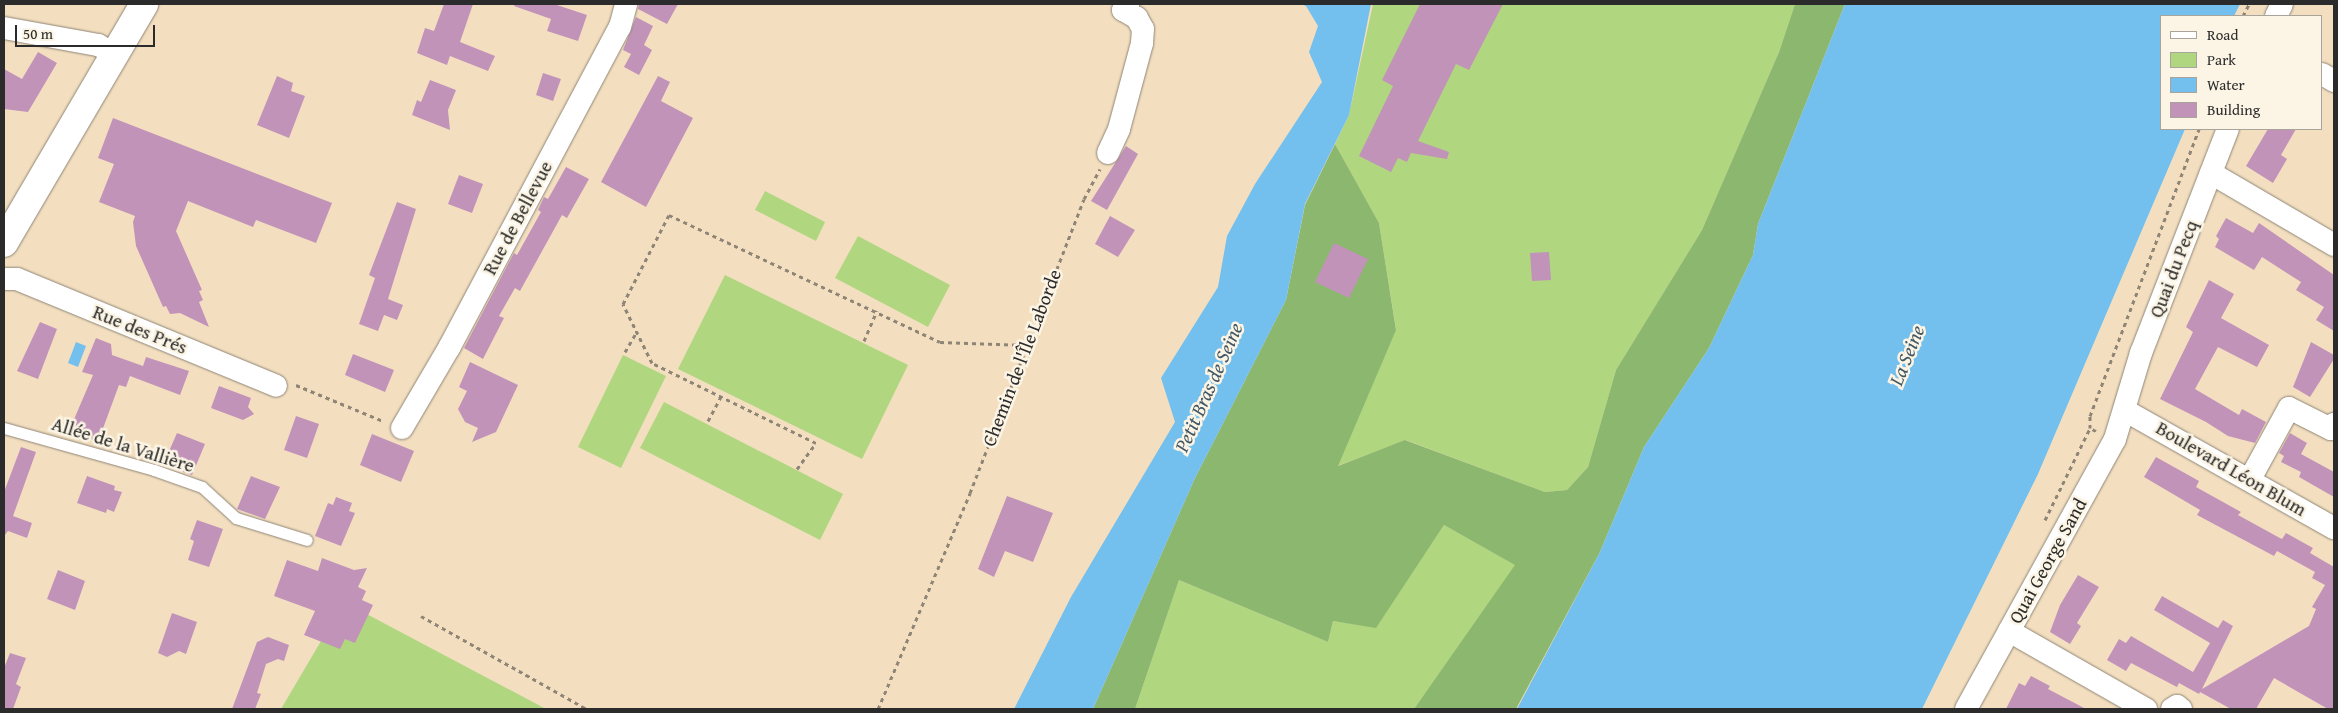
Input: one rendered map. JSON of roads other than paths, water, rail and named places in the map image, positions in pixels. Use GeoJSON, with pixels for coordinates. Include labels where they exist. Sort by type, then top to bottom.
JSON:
{"type":"FeatureCollection","features":[{"type":"Feature","properties":{"kind":"main road"},"geometry":{"type":"LineString","coordinates":[[4,243],[116,55],[144,4]]}},
{"type":"Feature","properties":{"kind":"street","name":"Rue de Bellevue"},"geometry":{"type":"LineString","coordinates":[[402,428],[449,348],[620,27],[626,4]]}},
{"type":"Feature","properties":{"kind":"street"},"geometry":{"type":"LineString","coordinates":[[1108,153],[1120,129],[1142,43],[1143,29],[1137,18],[1126,7]]}},
{"type":"Feature","properties":{"kind":"street"},"geometry":{"type":"LineString","coordinates":[[4,28],[98,45],[116,55]]}},
{"type":"Feature","properties":{"kind":"street"},"geometry":{"type":"LineString","coordinates":[[2323,75],[2334,81]]}},
{"type":"Feature","properties":{"kind":"street","name":"Quai du Pecq"},"geometry":{"type":"LineString","coordinates":[[2126,411],[2141,353],[2228,130]]}},
{"type":"Feature","properties":{"kind":"street"},"geometry":{"type":"LineString","coordinates":[[2211,172],[2334,245]]}},
{"type":"Feature","properties":{"kind":"street","name":"Rue des Prés"},"geometry":{"type":"LineString","coordinates":[[4,279],[16,279],[276,386]]}},
{"type":"Feature","properties":{"kind":"street"},"geometry":{"type":"LineString","coordinates":[[2250,479],[2289,408],[2331,429],[2334,424]]}},
{"type":"Feature","properties":{"kind":"street","name":"Boulevard Léon Blum"},"geometry":{"type":"LineString","coordinates":[[2126,411],[2250,479],[2334,528]]}},
{"type":"Feature","properties":{"kind":"street","name":"Quai George Sand"},"geometry":{"type":"LineString","coordinates":[[1966,709],[2116,439],[2126,411]]}},
{"type":"Feature","properties":{"kind":"street"},"geometry":{"type":"LineString","coordinates":[[2009,631],[2146,709]]}},
{"type":"Feature","properties":{"kind":"street"},"geometry":{"type":"LineString","coordinates":[[2172,709],[2177,706],[2181,709]]}},
{"type":"Feature","properties":{"kind":"lane","name":"Allée de la Vallière"},"geometry":{"type":"LineString","coordinates":[[4,428],[154,470],[202,487],[236,518],[307,540]]}},
{"type":"Feature","properties":{"kind":"water","name":"Petit Bras de Seine"},"geometry":{"type":"Polygon","coordinates":[[[1301,4],[1371,4],[1349,115],[1305,204],[1286,300],[1195,478],[1093,709],[1014,709],[1071,597],[1175,422],[1161,378],[1218,287],[1227,236],[1255,184],[1322,82],[1309,52],[1318,26],[1306,6],[1301,4]]]}},
{"type":"Feature","properties":{"kind":"water","name":"La Seine"},"geometry":{"type":"Polygon","coordinates":[[[1845,4],[2240,4],[2234,15],[2160,15],[2160,130],[2185,130],[2038,474],[1922,709],[1517,709],[1600,552],[1644,447],[1709,348],[1753,255],[1758,224],[1845,4]]]}},
{"type":"Feature","properties":{"kind":"water"},"geometry":{"type":"Polygon","coordinates":[[[76,342],[86,346],[78,367],[68,363],[76,342]]]}}]}
